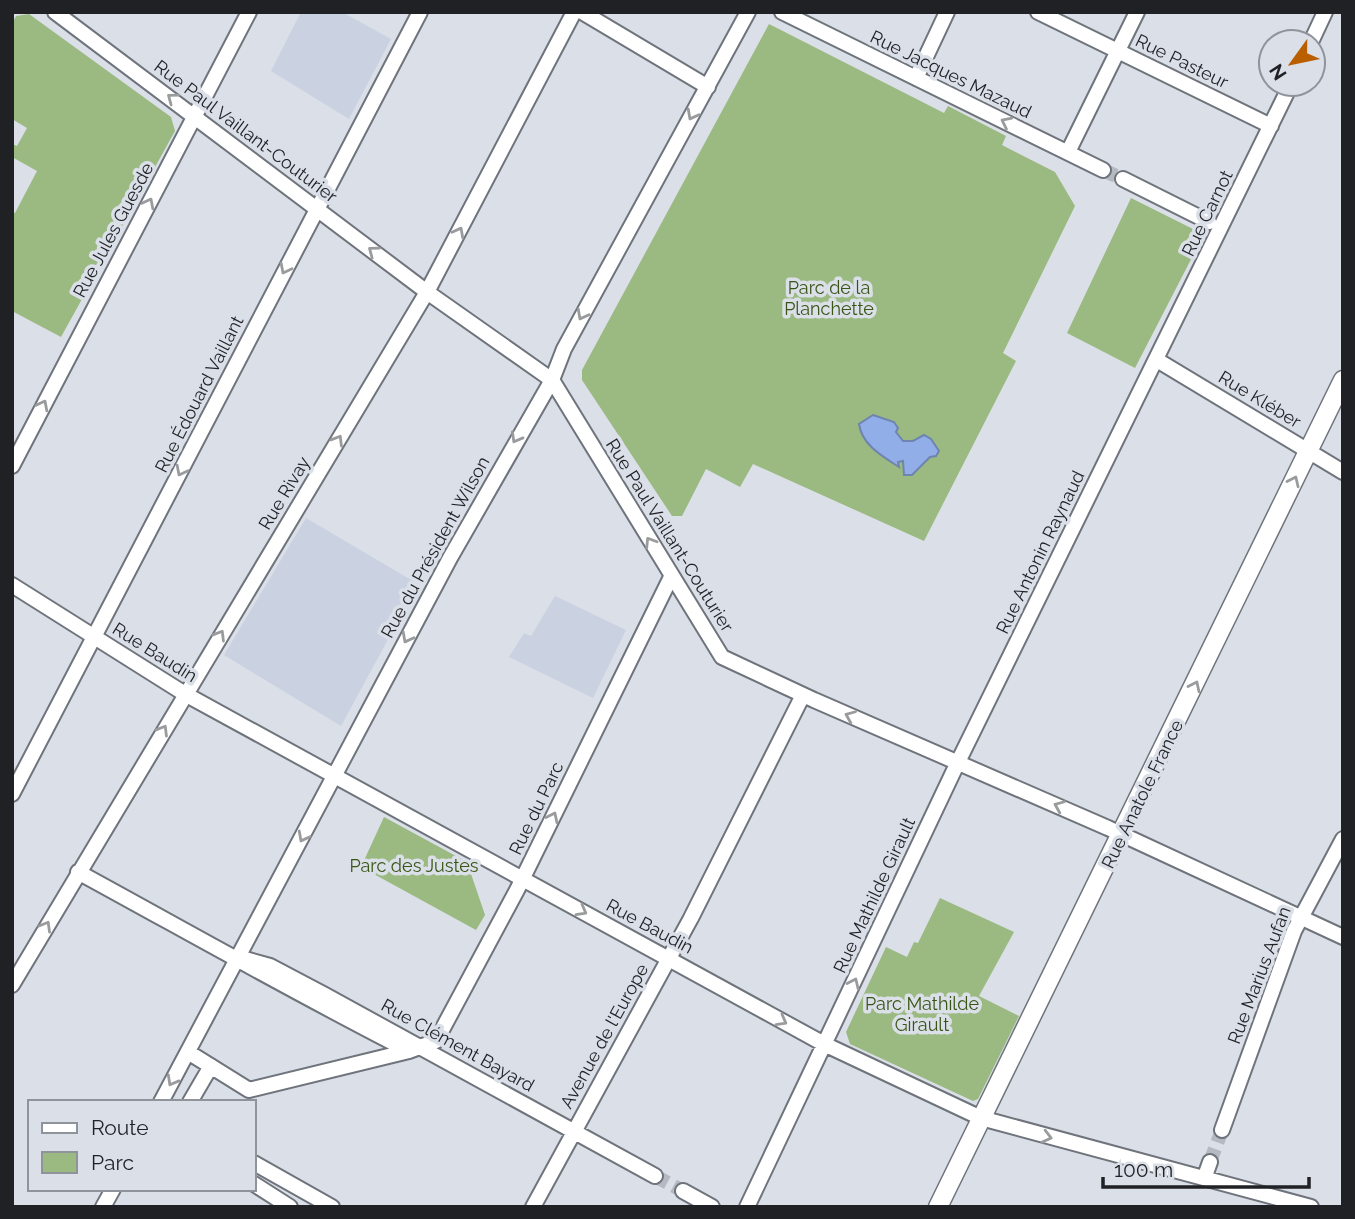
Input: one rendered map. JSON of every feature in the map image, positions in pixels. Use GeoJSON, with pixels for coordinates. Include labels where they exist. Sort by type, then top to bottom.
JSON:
{"type":"FeatureCollection","features":[{"type":"Feature","properties":{"kind":"main road","name":"Rue Anatole France"},"geometry":{"type":"LineString","coordinates":[[938,1207],[1343,380]]}},
{"type":"Feature","properties":{"kind":"street","name":"Rue Paul Vaillant-Couturier"},"geometry":{"type":"LineString","coordinates":[[55,12],[427,292],[552,380],[722,657],[1343,937]]}},
{"type":"Feature","properties":{"kind":"street","name":"Rue Jules Guesde"},"geometry":{"type":"LineString","coordinates":[[12,466],[248,12]]}},
{"type":"Feature","properties":{"kind":"street","name":"Rue Édouard Vaillant"},"geometry":{"type":"LineString","coordinates":[[12,794],[420,12]]}},
{"type":"Feature","properties":{"kind":"street","name":"Rue Rivay"},"geometry":{"type":"LineString","coordinates":[[13,982],[427,292],[574,12]]}},
{"type":"Feature","properties":{"kind":"street"},"geometry":{"type":"LineString","coordinates":[[582,12],[708,87]]}},
{"type":"Feature","properties":{"kind":"street","name":"Rue du Président Wilson"},"geometry":{"type":"LineString","coordinates":[[161,1100],[470,523],[552,380],[564,349],[748,12]]}},
{"type":"Feature","properties":{"kind":"street","name":"Rue Jacques Mazaud"},"geometry":{"type":"LineString","coordinates":[[782,12],[1103,170]]}},
{"type":"Feature","properties":{"kind":"street"},"geometry":{"type":"LineString","coordinates":[[916,78],[947,12]]}},
{"type":"Feature","properties":{"kind":"street","name":"Rue Pasteur"},"geometry":{"type":"LineString","coordinates":[[1038,12],[1271,126]]}},
{"type":"Feature","properties":{"kind":"street"},"geometry":{"type":"LineString","coordinates":[[1068,152],[1137,12]]}},
{"type":"Feature","properties":{"kind":"street"},"geometry":{"type":"LineString","coordinates":[[1318,28],[1325,12]]}},
{"type":"Feature","properties":{"kind":"street","name":"Rue Carnot"},"geometry":{"type":"LineString","coordinates":[[1157,360],[1215,225],[1284,98]]}},
{"type":"Feature","properties":{"kind":"street"},"geometry":{"type":"LineString","coordinates":[[1123,179],[1215,225]]}},
{"type":"Feature","properties":{"kind":"street","name":"Rue Kléber"},"geometry":{"type":"LineString","coordinates":[[1157,360],[1343,471]]}},
{"type":"Feature","properties":{"kind":"street","name":"Rue Antonin Raynaud"},"geometry":{"type":"LineString","coordinates":[[958,762],[1157,360]]}},
{"type":"Feature","properties":{"kind":"street","name":"Rue du Parc"},"geometry":{"type":"LineString","coordinates":[[415,1049],[436,1041],[523,878],[671,577]]}},
{"type":"Feature","properties":{"kind":"street","name":"Rue Baudin"},"geometry":{"type":"LineString","coordinates":[[12,585],[185,694],[824,1044],[981,1118],[1208,1169],[1311,1207]]}},
{"type":"Feature","properties":{"kind":"street","name":"Avenue de l'Europe"},"geometry":{"type":"LineString","coordinates":[[533,1207],[669,959],[803,695]]}},
{"type":"Feature","properties":{"kind":"street","name":"Rue Mathilde Girault"},"geometry":{"type":"LineString","coordinates":[[747,1207],[958,762]]}},
{"type":"Feature","properties":{"kind":"street","name":"Rue Marius Aufan"},"geometry":{"type":"LineString","coordinates":[[1222,1130],[1301,917],[1343,839]]}},
{"type":"Feature","properties":{"kind":"street","name":"Rue Clément Bayard"},"geometry":{"type":"LineString","coordinates":[[78,872],[237,957],[264,977],[415,1049],[573,1130],[655,1176]]}},
{"type":"Feature","properties":{"kind":"street","name":"Rue Clément Bayard"},"geometry":{"type":"LineString","coordinates":[[237,957],[270,966],[325,995],[415,1049]]}},
{"type":"Feature","properties":{"kind":"street"},"geometry":{"type":"LineString","coordinates":[[188,1052],[211,1066],[246,1096],[415,1049]]}},
{"type":"Feature","properties":{"kind":"street"},"geometry":{"type":"LineString","coordinates":[[191,1100],[211,1066]]}},
{"type":"Feature","properties":{"kind":"street"},"geometry":{"type":"LineString","coordinates":[[256,1164],[332,1207]]}},
{"type":"Feature","properties":{"kind":"street"},"geometry":{"type":"LineString","coordinates":[[274,1203],[285,1181]]}},
{"type":"Feature","properties":{"kind":"street"},"geometry":{"type":"LineString","coordinates":[[256,1186],[274,1203],[290,1207]]}},
{"type":"Feature","properties":{"kind":"street"},"geometry":{"type":"LineString","coordinates":[[103,1207],[112,1191]]}},
{"type":"Feature","properties":{"kind":"street"},"geometry":{"type":"LineString","coordinates":[[683,1191],[712,1207]]}},
{"type":"Feature","properties":{"kind":"shaded area"},"geometry":{"type":"Polygon","coordinates":[[[301,12],[342,12],[391,39],[349,119],[271,71],[301,12]]]}},
{"type":"Feature","properties":{"kind":"shaded area"},"geometry":{"type":"Polygon","coordinates":[[[306,518],[418,584],[341,726],[224,655],[306,518]]]}},
{"type":"Feature","properties":{"kind":"shaded area"},"geometry":{"type":"Polygon","coordinates":[[[555,596],[626,630],[593,698],[509,657],[524,633],[531,636],[555,596]]]}},
{"type":"Feature","properties":{"kind":"green space"},"geometry":{"type":"Polygon","coordinates":[[[29,14],[171,117],[175,131],[61,337],[12,311],[12,212],[15,213],[37,171],[12,157],[12,144],[17,146],[27,128],[12,119],[12,24],[16,16],[29,14]]]}},
{"type":"Feature","properties":{"kind":"green space","name":"Parc de la Planchette"},"geometry":{"type":"Polygon","coordinates":[[[769,24],[944,113],[948,106],[1006,136],[1002,145],[1055,172],[1075,206],[1003,353],[1016,361],[924,541],[753,464],[740,487],[706,469],[682,516],[672,516],[582,380],[582,370],[769,24]]]}},
{"type":"Feature","properties":{"kind":"green space"},"geometry":{"type":"Polygon","coordinates":[[[1131,198],[1199,232],[1202,238],[1135,368],[1067,333],[1131,198]]]}},
{"type":"Feature","properties":{"kind":"green space","name":"Parc des Justes"},"geometry":{"type":"Polygon","coordinates":[[[384,817],[467,862],[485,915],[476,930],[361,867],[384,817]]]}},
{"type":"Feature","properties":{"kind":"green space","name":"Parc Mathilde Girault"},"geometry":{"type":"Polygon","coordinates":[[[940,898],[1014,932],[979,996],[1019,1016],[978,1099],[973,1101],[850,1044],[846,1032],[886,947],[907,957],[914,942],[918,943],[940,898]]]}},
{"type":"Feature","properties":{"kind":"water"},"geometry":{"type":"Polygon","coordinates":[[[873,415],[894,422],[898,428],[896,432],[903,441],[913,441],[924,435],[931,439],[939,451],[912,475],[904,475],[903,461],[898,462],[899,467],[886,459],[864,438],[859,424],[873,415]]]}},
{"type":"Feature","properties":{"kind":"tunnel"},"geometry":{"type":"LineString","coordinates":[[1103,170],[1123,179]]}},
{"type":"Feature","properties":{"kind":"tunnel"},"geometry":{"type":"LineString","coordinates":[[1210,1162],[1222,1130]]}},
{"type":"Feature","properties":{"kind":"tunnel"},"geometry":{"type":"LineString","coordinates":[[655,1176],[683,1191]]}}]}
